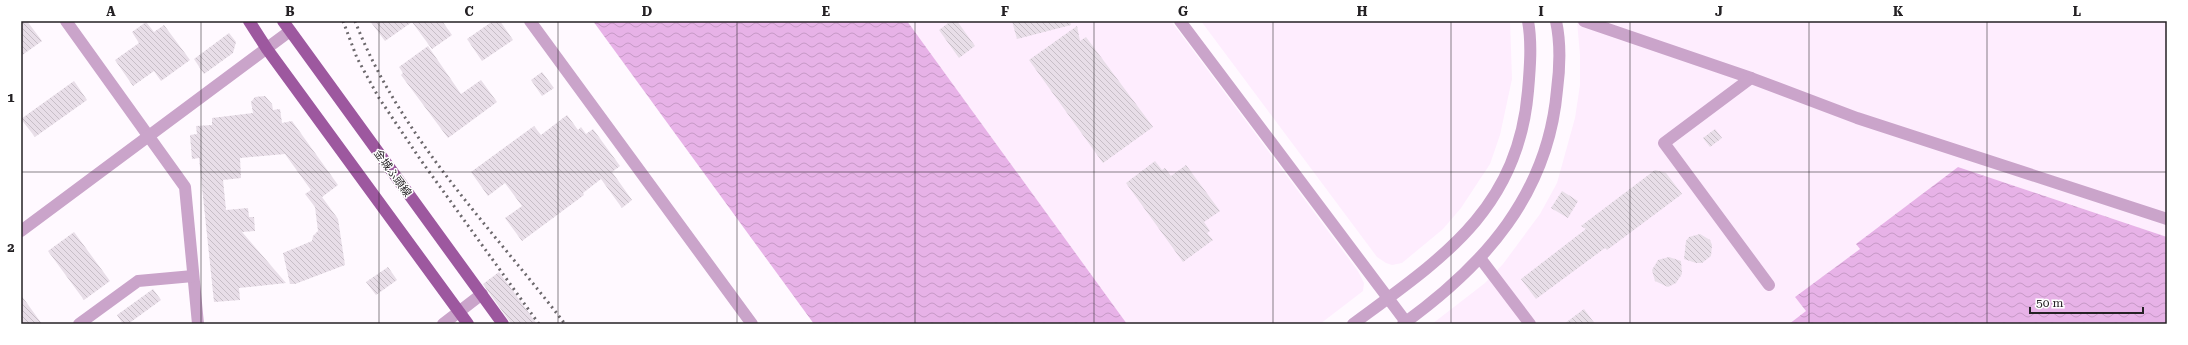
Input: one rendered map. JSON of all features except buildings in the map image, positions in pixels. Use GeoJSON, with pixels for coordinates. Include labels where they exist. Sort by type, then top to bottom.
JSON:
{"type":"FeatureCollection","features":[{"type":"Feature","properties":{"kind":"main road"},"geometry":{"type":"LineString","coordinates":[[249,21],[267,49],[468,324]]}},
{"type":"Feature","properties":{"kind":"main road","name":"金城ふ頭線"},"geometry":{"type":"LineString","coordinates":[[287,26],[503,324]]}},
{"type":"Feature","properties":{"kind":"street"},"geometry":{"type":"LineString","coordinates":[[66,21],[185,187],[198,324]]}},
{"type":"Feature","properties":{"kind":"street"},"geometry":{"type":"LineString","coordinates":[[530,21],[752,324]]}},
{"type":"Feature","properties":{"kind":"street"},"geometry":{"type":"LineString","coordinates":[[1180,21],[1388,298],[1404,323],[1455,283],[1480,258],[1510,223],[1530,190],[1544,154],[1555,114],[1559,76],[1559,37],[1556,21]]}},
{"type":"Feature","properties":{"kind":"street"},"geometry":{"type":"LineString","coordinates":[[1353,324],[1426,270],[1456,245],[1487,209],[1505,176],[1517,145],[1526,111],[1529,77],[1530,31],[1528,21]]}},
{"type":"Feature","properties":{"kind":"street"},"geometry":{"type":"LineString","coordinates":[[1584,21],[1751,78],[1857,118],[2167,219]]}},
{"type":"Feature","properties":{"kind":"street"},"geometry":{"type":"LineString","coordinates":[[21,231],[267,49],[287,26]]}},
{"type":"Feature","properties":{"kind":"street"},"geometry":{"type":"LineString","coordinates":[[1751,78],[1664,143],[1769,285]]}},
{"type":"Feature","properties":{"kind":"street"},"geometry":{"type":"LineString","coordinates":[[1480,258],[1530,324]]}},
{"type":"Feature","properties":{"kind":"street"},"geometry":{"type":"LineString","coordinates":[[78,324],[138,280],[193,276]]}},
{"type":"Feature","properties":{"kind":"street"},"geometry":{"type":"LineString","coordinates":[[442,324],[482,294]]}},
{"type":"Feature","properties":{"kind":"shaded area"},"geometry":{"type":"Polygon","coordinates":[[[907,21],[1171,21],[1358,271],[1364,283],[1363,291],[1320,324],[1127,324],[907,21]]]}},
{"type":"Feature","properties":{"kind":"shaded area"},"geometry":{"type":"Polygon","coordinates":[[[1201,21],[1510,21],[1512,79],[1500,135],[1490,164],[1461,208],[1443,229],[1402,263],[1392,265],[1386,263],[1377,257],[1201,21]]]}},
{"type":"Feature","properties":{"kind":"shaded area"},"geometry":{"type":"Polygon","coordinates":[[[1577,21],[2167,21],[2167,237],[1958,167],[1856,244],[1860,249],[1795,297],[1806,311],[1789,324],[1432,324],[1485,283],[1503,264],[1540,214],[1557,183],[1575,118],[1580,85],[1580,55],[1577,21]]]}},
{"type":"Feature","properties":{"kind":"water"},"geometry":{"type":"Polygon","coordinates":[[[593,21],[907,21],[1127,324],[814,324],[593,21]]]}},
{"type":"Feature","properties":{"kind":"water"},"geometry":{"type":"Polygon","coordinates":[[[1958,167],[2167,237],[2167,324],[1789,324],[1806,311],[1795,297],[1860,249],[1856,244],[1958,167]]]}},
{"type":"Feature","properties":{"kind":"railway"},"geometry":{"type":"LineString","coordinates":[[343,21],[357,58],[379,98],[420,159],[539,324]]}},
{"type":"Feature","properties":{"kind":"railway"},"geometry":{"type":"LineString","coordinates":[[355,21],[374,63],[396,104],[422,142],[449,180],[565,324]]}}]}
